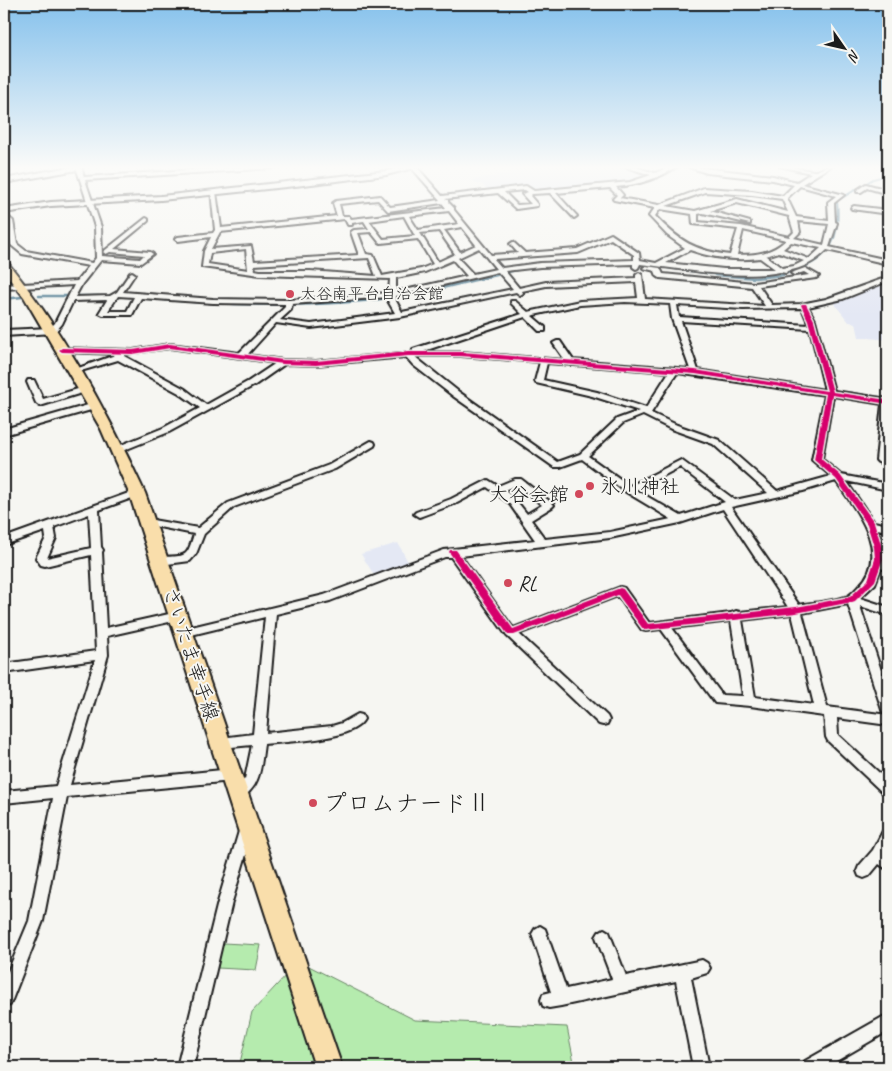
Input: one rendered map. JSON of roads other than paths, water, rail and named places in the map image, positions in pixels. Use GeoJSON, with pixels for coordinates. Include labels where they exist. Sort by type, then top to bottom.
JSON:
{"type":"FeatureCollection","features":[{"type":"Feature","properties":{"kind":"main road","name":"さいたま幸手線"},"geometry":{"type":"LineString","coordinates":[[4,265],[23,286],[95,406],[119,449],[137,493],[329,1067]]}},
{"type":"Feature","properties":{"kind":"street"},"geometry":{"type":"LineString","coordinates":[[6,216],[10,221],[14,245],[24,253],[93,265]]}},
{"type":"Feature","properties":{"kind":"street"},"geometry":{"type":"LineString","coordinates":[[94,216],[98,227],[99,258]]}},
{"type":"Feature","properties":{"kind":"street"},"geometry":{"type":"LineString","coordinates":[[215,216],[217,233],[207,250],[204,266],[276,275],[319,274],[351,278],[393,277],[437,265],[478,246]]}},
{"type":"Feature","properties":{"kind":"street"},"geometry":{"type":"LineString","coordinates":[[178,239],[347,217],[350,222],[385,216]]}},
{"type":"Feature","properties":{"kind":"street"},"geometry":{"type":"LineString","coordinates":[[406,216],[437,265]]}},
{"type":"Feature","properties":{"kind":"street"},"geometry":{"type":"LineString","coordinates":[[457,216],[478,246],[520,292]]}},
{"type":"Feature","properties":{"kind":"street"},"geometry":{"type":"LineString","coordinates":[[652,216],[666,231],[690,248],[733,256],[760,256],[779,250],[797,232],[793,218]]}},
{"type":"Feature","properties":{"kind":"street"},"geometry":{"type":"LineString","coordinates":[[695,216],[695,223],[741,228],[792,237]]}},
{"type":"Feature","properties":{"kind":"street"},"geometry":{"type":"LineString","coordinates":[[721,216],[828,250],[888,262]]}},
{"type":"Feature","properties":{"kind":"street"},"geometry":{"type":"LineString","coordinates":[[782,216],[834,223]]}},
{"type":"Feature","properties":{"kind":"street"},"geometry":{"type":"LineString","coordinates":[[786,216],[793,218]]}},
{"type":"Feature","properties":{"kind":"street"},"geometry":{"type":"LineString","coordinates":[[785,273],[828,250],[834,223],[833,216]]}},
{"type":"Feature","properties":{"kind":"street"},"geometry":{"type":"LineString","coordinates":[[365,218],[381,241],[440,228],[464,225]]}},
{"type":"Feature","properties":{"kind":"street"},"geometry":{"type":"LineString","coordinates":[[4,333],[51,331],[58,324],[79,283],[93,265],[108,250],[146,220]]}},
{"type":"Feature","properties":{"kind":"street"},"geometry":{"type":"LineString","coordinates":[[440,228],[456,256],[472,277]]}},
{"type":"Feature","properties":{"kind":"street"},"geometry":{"type":"LineString","coordinates":[[733,256],[741,228]]}},
{"type":"Feature","properties":{"kind":"street"},"geometry":{"type":"LineString","coordinates":[[363,256],[354,232],[374,230]]}},
{"type":"Feature","properties":{"kind":"street"},"geometry":{"type":"LineString","coordinates":[[489,258],[522,253],[578,251],[611,236],[630,247],[637,254],[642,301]]}},
{"type":"Feature","properties":{"kind":"street"},"geometry":{"type":"LineString","coordinates":[[513,244],[522,253]]}},
{"type":"Feature","properties":{"kind":"street"},"geometry":{"type":"LineString","coordinates":[[207,250],[249,248],[252,272]]}},
{"type":"Feature","properties":{"kind":"street"},"geometry":{"type":"LineString","coordinates":[[658,264],[690,248]]}},
{"type":"Feature","properties":{"kind":"street"},"geometry":{"type":"LineString","coordinates":[[99,258],[141,261],[150,254],[108,250]]}},
{"type":"Feature","properties":{"kind":"street"},"geometry":{"type":"LineString","coordinates":[[779,250],[809,260]]}},
{"type":"Feature","properties":{"kind":"street"},"geometry":{"type":"LineString","coordinates":[[252,263],[371,256],[380,278]]}},
{"type":"Feature","properties":{"kind":"street"},"geometry":{"type":"LineString","coordinates":[[760,256],[795,280]]}},
{"type":"Feature","properties":{"kind":"street"},"geometry":{"type":"LineString","coordinates":[[391,298],[472,277],[572,268],[658,264],[758,273],[785,273],[805,270],[816,276],[754,285],[660,276],[658,269],[638,265]]}},
{"type":"Feature","properties":{"kind":"street"},"geometry":{"type":"LineString","coordinates":[[119,294],[289,306],[391,298],[502,273]]}},
{"type":"Feature","properties":{"kind":"street"},"geometry":{"type":"LineString","coordinates":[[132,274],[119,294],[112,298],[103,313],[129,313],[139,295]]}},
{"type":"Feature","properties":{"kind":"street"},"geometry":{"type":"LineString","coordinates":[[393,277],[391,298],[400,315]]}},
{"type":"Feature","properties":{"kind":"street"},"geometry":{"type":"LineString","coordinates":[[408,354],[528,315],[578,303],[642,301],[770,307],[804,305],[836,299],[888,279]]}},
{"type":"Feature","properties":{"kind":"street"},"geometry":{"type":"LineString","coordinates":[[274,322],[311,326],[400,315],[520,292],[551,283],[639,280]]}},
{"type":"Feature","properties":{"kind":"street"},"geometry":{"type":"LineString","coordinates":[[4,287],[79,283]]}},
{"type":"Feature","properties":{"kind":"street"},"geometry":{"type":"LineString","coordinates":[[754,285],[770,307]]}},
{"type":"Feature","properties":{"kind":"street"},"geometry":{"type":"LineString","coordinates":[[71,296],[112,298]]}},
{"type":"Feature","properties":{"kind":"street"},"geometry":{"type":"LineString","coordinates":[[513,302],[542,330]]}},
{"type":"Feature","properties":{"kind":"street"},"geometry":{"type":"LineString","coordinates":[[673,303],[676,319],[695,372]]}},
{"type":"Feature","properties":{"kind":"street"},"geometry":{"type":"LineString","coordinates":[[804,305],[830,392],[817,460],[838,477],[871,524],[883,566],[871,581],[852,599]]}},
{"type":"Feature","properties":{"kind":"street"},"geometry":{"type":"LineString","coordinates":[[241,356],[289,306]]}},
{"type":"Feature","properties":{"kind":"street"},"geometry":{"type":"LineString","coordinates":[[676,319],[812,327]]}},
{"type":"Feature","properties":{"kind":"street"},"geometry":{"type":"LineString","coordinates":[[557,343],[570,361]]}},
{"type":"Feature","properties":{"kind":"street"},"geometry":{"type":"LineString","coordinates":[[74,371],[122,355],[170,346],[283,362],[329,362],[408,354],[461,354],[695,372],[887,402],[885,442],[881,460],[888,462]]}},
{"type":"Feature","properties":{"kind":"street"},"geometry":{"type":"LineString","coordinates":[[62,350],[122,355],[182,391],[205,408]]}},
{"type":"Feature","properties":{"kind":"street"},"geometry":{"type":"LineString","coordinates":[[408,354],[416,363],[456,394],[557,465],[583,456],[620,421],[646,411],[675,370]]}},
{"type":"Feature","properties":{"kind":"street"},"geometry":{"type":"LineString","coordinates":[[544,360],[539,382],[594,394],[646,411],[674,427],[716,442],[774,493]]}},
{"type":"Feature","properties":{"kind":"street"},"geometry":{"type":"LineString","coordinates":[[119,449],[166,430],[252,383],[283,362]]}},
{"type":"Feature","properties":{"kind":"street"},"geometry":{"type":"LineString","coordinates":[[31,382],[40,403],[85,389]]}},
{"type":"Feature","properties":{"kind":"street"},"geometry":{"type":"LineString","coordinates":[[4,432],[95,406]]}},
{"type":"Feature","properties":{"kind":"street"},"geometry":{"type":"LineString","coordinates":[[160,560],[186,558],[191,554],[200,532],[231,505],[332,467],[371,444]]}},
{"type":"Feature","properties":{"kind":"street"},"geometry":{"type":"LineString","coordinates":[[583,456],[629,490],[680,520]]}},
{"type":"Feature","properties":{"kind":"street"},"geometry":{"type":"LineString","coordinates":[[629,490],[681,463],[729,504],[796,610],[832,736],[888,789]]}},
{"type":"Feature","properties":{"kind":"street"},"geometry":{"type":"LineString","coordinates":[[102,633],[181,625],[271,612],[326,598],[444,554],[610,535],[680,520],[729,504],[803,488],[838,477],[888,487]]}},
{"type":"Feature","properties":{"kind":"street"},"geometry":{"type":"LineString","coordinates":[[498,490],[518,481],[549,505],[525,519]]}},
{"type":"Feature","properties":{"kind":"street"},"geometry":{"type":"LineString","coordinates":[[419,514],[454,501],[488,483],[512,501],[542,542]]}},
{"type":"Feature","properties":{"kind":"street"},"geometry":{"type":"LineString","coordinates":[[4,542],[137,493]]}},
{"type":"Feature","properties":{"kind":"street"},"geometry":{"type":"LineString","coordinates":[[4,999],[36,921],[61,793],[102,655],[98,550],[94,508]]}},
{"type":"Feature","properties":{"kind":"street"},"geometry":{"type":"LineString","coordinates":[[147,522],[200,532]]}},
{"type":"Feature","properties":{"kind":"street"},"geometry":{"type":"LineString","coordinates":[[871,524],[888,528]]}},
{"type":"Feature","properties":{"kind":"street"},"geometry":{"type":"LineString","coordinates":[[49,525],[51,538],[41,558],[45,562],[98,550]]}},
{"type":"Feature","properties":{"kind":"street"},"geometry":{"type":"LineString","coordinates":[[453,552],[511,633],[603,720]]}},
{"type":"Feature","properties":{"kind":"street"},"geometry":{"type":"LineString","coordinates":[[511,633],[620,591],[646,627],[796,610],[852,599],[888,611]]}},
{"type":"Feature","properties":{"kind":"street"},"geometry":{"type":"LineString","coordinates":[[852,599],[888,710]]}},
{"type":"Feature","properties":{"kind":"street"},"geometry":{"type":"LineString","coordinates":[[4,797],[251,782],[259,739],[271,612]]}},
{"type":"Feature","properties":{"kind":"street"},"geometry":{"type":"LineString","coordinates":[[736,616],[750,701]]}},
{"type":"Feature","properties":{"kind":"street"},"geometry":{"type":"LineString","coordinates":[[664,625],[719,700],[750,701],[888,720]]}},
{"type":"Feature","properties":{"kind":"street"},"geometry":{"type":"LineString","coordinates":[[4,668],[102,655]]}},
{"type":"Feature","properties":{"kind":"street"},"geometry":{"type":"LineString","coordinates":[[221,743],[332,731],[346,727],[358,720]]}},
{"type":"Feature","properties":{"kind":"street"},"geometry":{"type":"LineString","coordinates":[[185,1067],[225,902],[248,823]]}},
{"type":"Feature","properties":{"kind":"street"},"geometry":{"type":"LineString","coordinates":[[864,871],[883,859],[888,835]]}},
{"type":"Feature","properties":{"kind":"street"},"geometry":{"type":"LineString","coordinates":[[540,934],[555,999],[702,968]]}},
{"type":"Feature","properties":{"kind":"street"},"geometry":{"type":"LineString","coordinates":[[604,936],[622,985]]}},
{"type":"Feature","properties":{"kind":"street"},"geometry":{"type":"LineString","coordinates":[[682,972],[701,1067]]}},
{"type":"Feature","properties":{"kind":"street"},"geometry":{"type":"LineString","coordinates":[[811,1067],[888,1022]]}},
{"type":"Feature","properties":{"kind":"waterway"},"geometry":{"type":"LineString","coordinates":[[780,275],[806,266],[826,252],[836,232],[838,216]]}},
{"type":"Feature","properties":{"kind":"waterway"},"geometry":{"type":"LineString","coordinates":[[610,265],[644,265],[723,276]]}},
{"type":"Feature","properties":{"kind":"waterway"},"geometry":{"type":"LineString","coordinates":[[492,276],[526,268]]}},
{"type":"Feature","properties":{"kind":"waterway"},"geometry":{"type":"LineString","coordinates":[[139,298],[268,305],[365,301],[410,295],[497,275]]}},
{"type":"Feature","properties":{"kind":"waterway"},"geometry":{"type":"LineString","coordinates":[[715,275],[723,276]]}},
{"type":"Feature","properties":{"kind":"waterway"},"geometry":{"type":"LineString","coordinates":[[723,276],[755,278],[780,275]]}},
{"type":"Feature","properties":{"kind":"waterway"},"geometry":{"type":"LineString","coordinates":[[39,296],[98,296]]}},
{"type":"Feature","properties":{"kind":"waterway"},"geometry":{"type":"LineString","coordinates":[[4,299],[22,297]]}},
{"type":"Feature","properties":{"kind":"place","name":"大谷南平台自治会館"},"geometry":{"type":"Point","coordinates":[290,294]}},
{"type":"Feature","properties":{"kind":"place","name":"氷川神社"},"geometry":{"type":"Point","coordinates":[590,486]}},
{"type":"Feature","properties":{"kind":"place","name":"大谷会館"},"geometry":{"type":"Point","coordinates":[579,494]}},
{"type":"Feature","properties":{"kind":"place","name":"RL"},"geometry":{"type":"Point","coordinates":[508,583]}},
{"type":"Feature","properties":{"kind":"place","name":"プロムナードⅡ"},"geometry":{"type":"Point","coordinates":[313,803]}}]}
